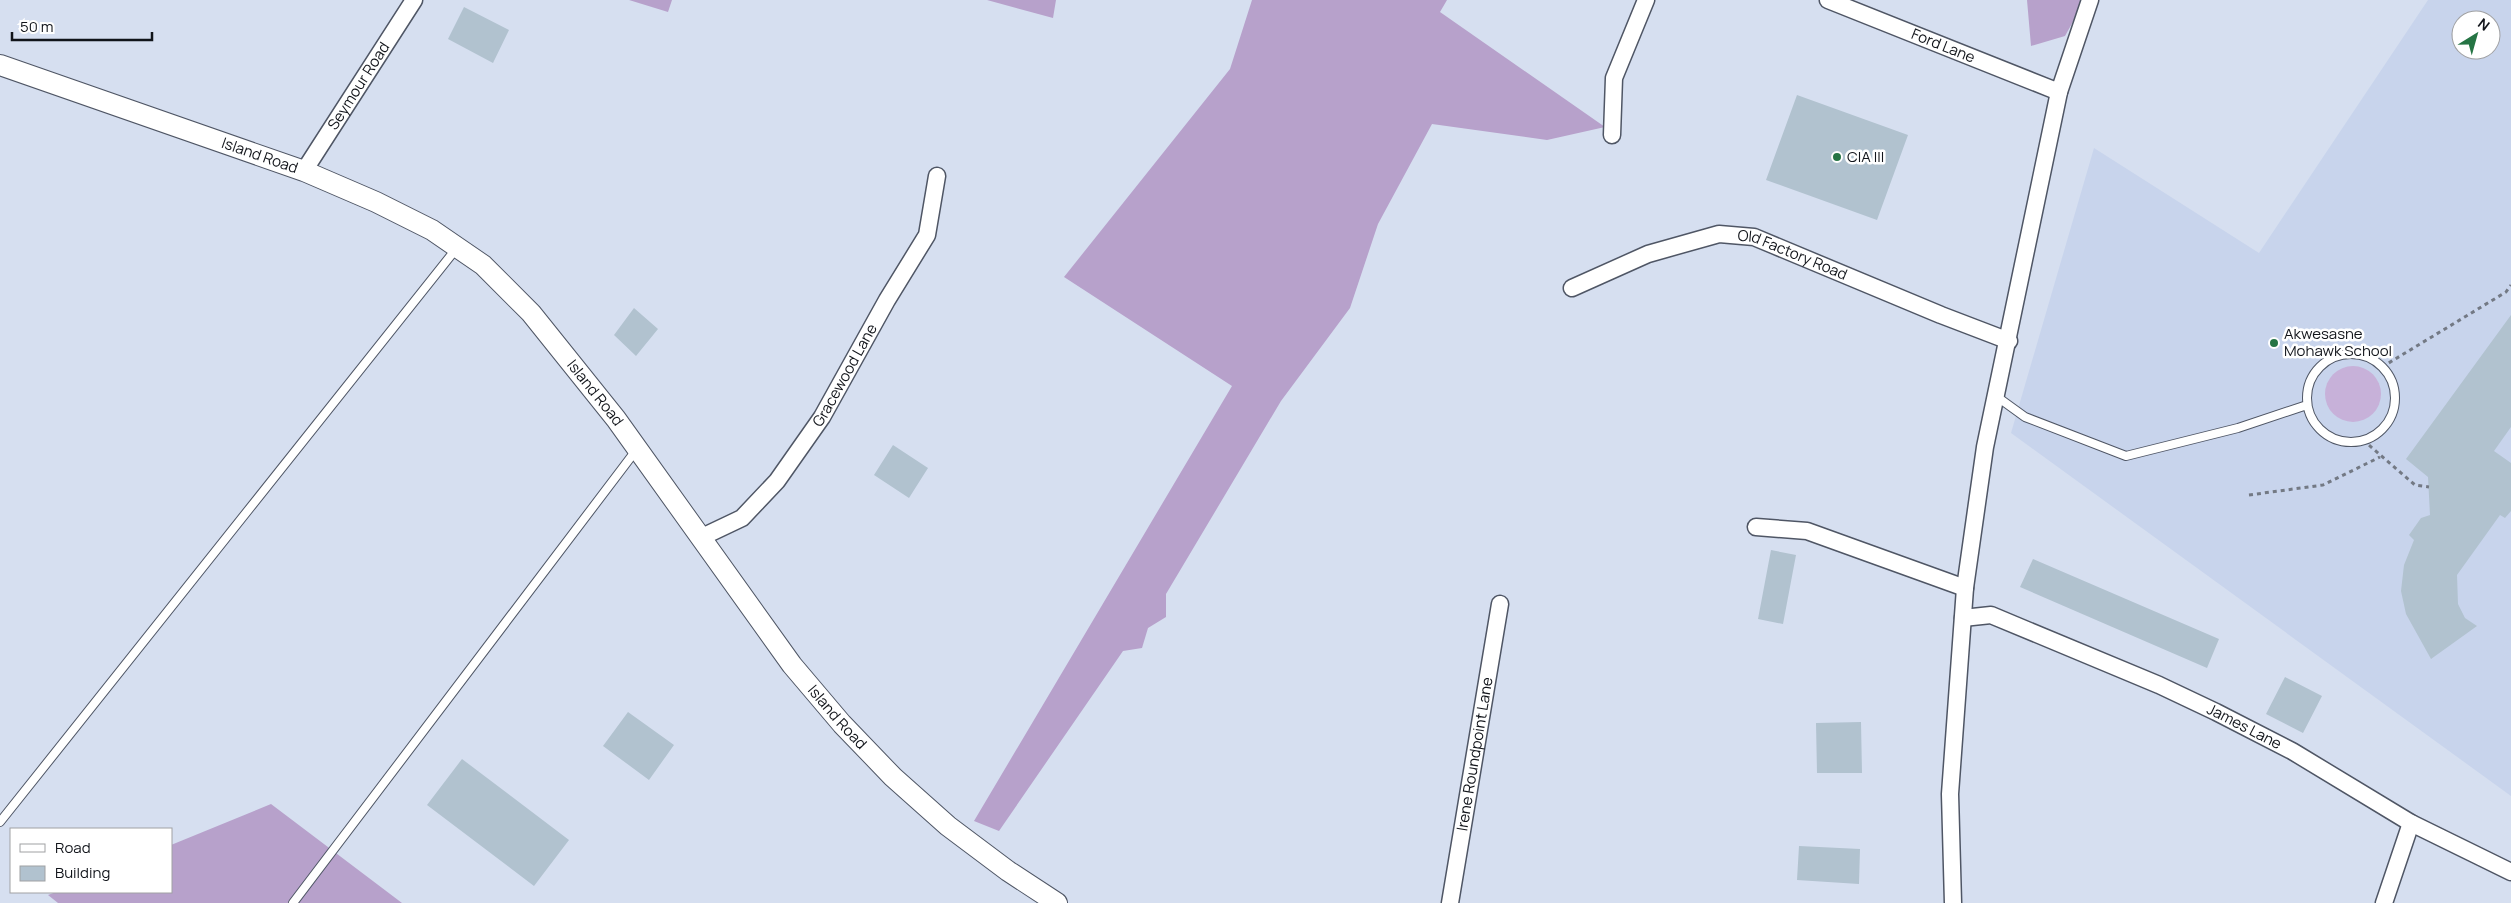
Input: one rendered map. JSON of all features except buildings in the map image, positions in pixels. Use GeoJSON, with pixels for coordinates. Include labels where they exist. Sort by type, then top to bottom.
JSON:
{"type":"FeatureCollection","features":[{"type":"Feature","properties":{"kind":"street","name":"Seymour Road"},"geometry":{"type":"LineString","coordinates":[[304,171],[414,0]]}},
{"type":"Feature","properties":{"kind":"street"},"geometry":{"type":"LineString","coordinates":[[1612,135],[1614,78],[1646,0]]}},
{"type":"Feature","properties":{"kind":"street","name":"Ford Lane"},"geometry":{"type":"LineString","coordinates":[[1828,0],[2059,92]]}},
{"type":"Feature","properties":{"kind":"street"},"geometry":{"type":"LineString","coordinates":[[1953,903],[1950,794],[1965,588],[1985,447],[2059,92],[2090,0]]}},
{"type":"Feature","properties":{"kind":"street","name":"Island Road"},"geometry":{"type":"LineString","coordinates":[[0,66],[304,171],[376,202],[432,230],[483,265],[532,313],[616,419],[792,665],[842,724],[887,771],[948,826],[1008,871],[1057,903]]}},
{"type":"Feature","properties":{"kind":"street","name":"Gracewood Lane"},"geometry":{"type":"LineString","coordinates":[[702,537],[742,518],[777,481],[822,417],[887,300],[928,235],[937,176]]}},
{"type":"Feature","properties":{"kind":"street","name":"Old Factory Road"},"geometry":{"type":"LineString","coordinates":[[1572,288],[1648,254],[1719,234],[1754,237],[2008,341]]}},
{"type":"Feature","properties":{"kind":"street"},"geometry":{"type":"LineString","coordinates":[[1756,527],[1807,531],[1965,588]]}},
{"type":"Feature","properties":{"kind":"street","name":"Irene Roundpoint Lane"},"geometry":{"type":"LineString","coordinates":[[1450,903],[1500,604]]}},
{"type":"Feature","properties":{"kind":"street","name":"James Lane"},"geometry":{"type":"LineString","coordinates":[[1963,618],[1991,615],[2160,685],[2292,751],[2411,823],[2511,872]]}},
{"type":"Feature","properties":{"kind":"street"},"geometry":{"type":"LineString","coordinates":[[2384,903],[2411,823]]}},
{"type":"Feature","properties":{"kind":"lane"},"geometry":{"type":"LineString","coordinates":[[0,822],[457,248]]}},
{"type":"Feature","properties":{"kind":"lane"},"geometry":{"type":"LineString","coordinates":[[2344,354],[2358,354],[2371,359],[2382,367],[2390,379],[2394,394],[2394,408],[2387,422],[2377,433],[2363,440],[2348,442],[2333,438],[2321,430],[2311,418],[2307,405],[2307,391],[2312,378],[2320,366],[2331,358],[2344,354]]}},
{"type":"Feature","properties":{"kind":"lane"},"geometry":{"type":"LineString","coordinates":[[1996,396],[2025,417],[2126,456],[2238,428],[2307,405]]}},
{"type":"Feature","properties":{"kind":"lane"},"geometry":{"type":"LineString","coordinates":[[293,903],[637,449]]}},
{"type":"Feature","properties":{"kind":"path"},"geometry":{"type":"LineString","coordinates":[[2382,367],[2506,292],[2511,285]]}},
{"type":"Feature","properties":{"kind":"path"},"geometry":{"type":"LineString","coordinates":[[2363,440],[2415,486],[2429,487]]}},
{"type":"Feature","properties":{"kind":"path"},"geometry":{"type":"LineString","coordinates":[[2249,495],[2323,486],[2380,457]]}},
{"type":"Feature","properties":{"kind":"shaded area"},"geometry":{"type":"Polygon","coordinates":[[[629,0],[672,0],[668,12],[629,0]]]}},
{"type":"Feature","properties":{"kind":"shaded area"},"geometry":{"type":"Polygon","coordinates":[[[987,0],[1056,0],[1053,18],[987,0]]]}},
{"type":"Feature","properties":{"kind":"shaded area"},"geometry":{"type":"Polygon","coordinates":[[[1252,0],[1447,0],[1440,12],[1605,127],[1547,140],[1432,124],[1378,224],[1350,308],[1281,401],[1166,594],[1166,617],[1148,628],[1142,648],[1123,651],[999,831],[974,821],[1232,386],[1064,277],[1230,69],[1252,0]]]}},
{"type":"Feature","properties":{"kind":"shaded area"},"geometry":{"type":"Polygon","coordinates":[[[2027,0],[2085,0],[2065,36],[2031,46],[2027,0]]]}},
{"type":"Feature","properties":{"kind":"shaded area","name":"Akwesasne Mohawk School"},"geometry":{"type":"Polygon","coordinates":[[[2428,0],[2511,0],[2511,796],[2011,433],[2094,148],[2259,253],[2428,0]]]}},
{"type":"Feature","properties":{"kind":"shaded area"},"geometry":{"type":"Polygon","coordinates":[[[2353,366],[2368,371],[2376,379],[2381,394],[2376,409],[2368,417],[2353,422],[2338,417],[2330,409],[2325,394],[2330,379],[2338,371],[2353,366]]]}},
{"type":"Feature","properties":{"kind":"shaded area"},"geometry":{"type":"Polygon","coordinates":[[[271,804],[402,903],[58,903],[48,895],[53,893],[172,893],[172,845],[271,804]]]}},
{"type":"Feature","properties":{"kind":"place","name":"CIA III"},"geometry":{"type":"Point","coordinates":[1837,157]}},
{"type":"Feature","properties":{"kind":"place","name":"Akwesasne Mohawk School"},"geometry":{"type":"Point","coordinates":[2274,343]}}]}
